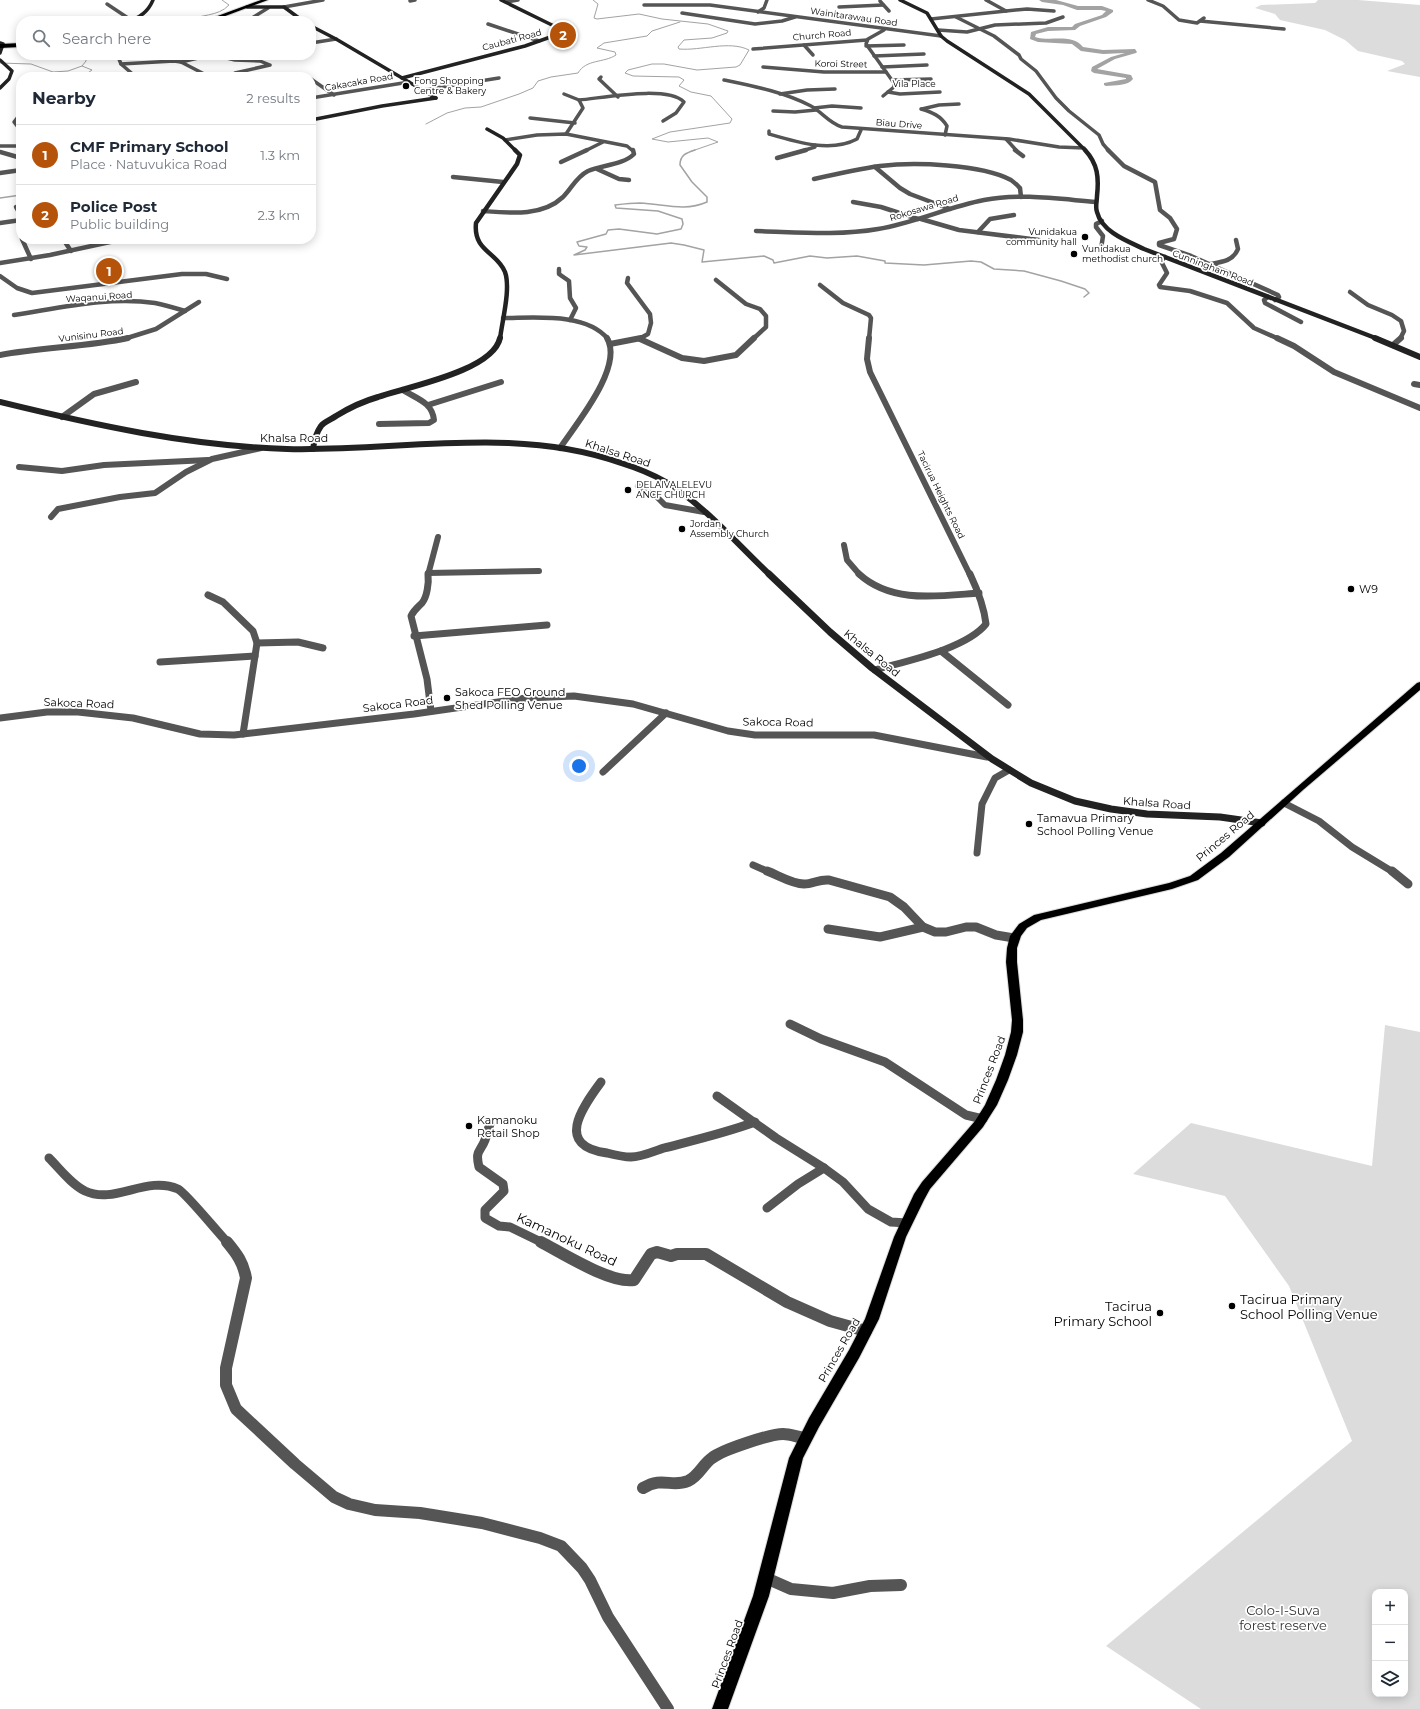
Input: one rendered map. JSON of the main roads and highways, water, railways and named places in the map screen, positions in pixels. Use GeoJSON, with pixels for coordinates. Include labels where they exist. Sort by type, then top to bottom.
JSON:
{"type":"FeatureCollection","features":[{"type":"Feature","properties":{"kind":"highway"},"geometry":{"type":"LineString","coordinates":[[225,16],[266,0]]}},
{"type":"Feature","properties":{"kind":"highway"},"geometry":{"type":"LineString","coordinates":[[222,16],[270,0]]}},
{"type":"Feature","properties":{"kind":"highway"},"geometry":{"type":"LineString","coordinates":[[1,47],[16,45]]}},
{"type":"Feature","properties":{"kind":"main road"},"geometry":{"type":"LineString","coordinates":[[142,16],[150,10],[153,0]]}},
{"type":"Feature","properties":{"kind":"main road","name":"Caubati Road"},"geometry":{"type":"LineString","coordinates":[[402,78],[539,41],[559,34],[559,29],[501,0]]}},
{"type":"Feature","properties":{"kind":"main road","name":"Cunningham Road"},"geometry":{"type":"LineString","coordinates":[[900,0],[923,11],[931,19],[941,36],[1025,92],[1090,154],[1098,168],[1096,202],[1097,215],[1123,239],[1165,257],[1393,345],[1420,357]]}},
{"type":"Feature","properties":{"kind":"main road"},"geometry":{"type":"LineString","coordinates":[[249,7],[284,7],[296,16]]}},
{"type":"Feature","properties":{"kind":"main road"},"geometry":{"type":"LineString","coordinates":[[316,29],[436,98],[316,119]]}},
{"type":"Feature","properties":{"kind":"main road"},"geometry":{"type":"LineString","coordinates":[[0,88],[12,76],[12,69],[2,62]]}},
{"type":"Feature","properties":{"kind":"main road"},"geometry":{"type":"LineString","coordinates":[[313,449],[315,438],[322,425],[344,411],[377,397],[454,374],[490,356],[497,348],[500,340],[506,285],[504,271],[475,236],[476,223],[503,182],[517,164],[520,155],[505,140],[486,129]]}},
{"type":"Feature","properties":{"kind":"main road","name":"Khalsa Road"},"geometry":{"type":"LineString","coordinates":[[0,402],[141,434],[194,442],[261,448],[313,449],[392,447],[480,441],[514,442],[560,448],[616,460],[649,472],[690,499],[790,596],[875,670],[987,757],[1026,781],[1060,796],[1105,808],[1156,815],[1227,817],[1262,823]]}},
{"type":"Feature","properties":{"kind":"main road","name":"Princes Road"},"geometry":{"type":"LineString","coordinates":[[720,1709],[746,1641],[761,1596],[796,1458],[804,1438],[866,1331],[878,1305],[889,1268],[907,1223],[925,1187],[983,1119],[991,1107],[998,1089],[1013,1049],[1017,1031],[1011,959],[1014,938],[1023,926],[1038,918],[1172,886],[1194,878],[1224,856],[1284,802],[1420,686]]}},
{"type":"Feature","properties":{"kind":"waterway"},"geometry":{"type":"LineString","coordinates":[[201,16],[220,12],[225,9],[229,5],[222,0]]}},
{"type":"Feature","properties":{"kind":"waterway"},"geometry":{"type":"LineString","coordinates":[[593,0],[598,4],[594,18],[597,19],[639,14],[662,19],[708,24],[728,31],[727,33],[712,38],[684,40],[678,47],[679,49],[733,46],[749,50],[740,65],[736,67],[697,70],[664,64],[652,64],[628,70],[625,73],[633,76],[679,77],[684,80],[679,86],[691,92],[711,96],[732,119],[730,123],[670,132],[652,139],[668,142],[708,138],[718,142],[692,151]]}},
{"type":"Feature","properties":{"kind":"waterway"},"geometry":{"type":"LineString","coordinates":[[1042,0],[1064,3],[1077,8],[1102,8],[1111,11],[1104,16],[1077,25],[1077,27],[1073,29],[1048,29],[1033,33],[1032,38],[1038,40],[1073,42],[1081,49],[1103,52],[1133,50],[1134,52],[1113,58],[1094,68],[1094,71],[1129,76],[1130,79],[1128,81],[1106,84]]}},
{"type":"Feature","properties":{"kind":"waterway"},"geometry":{"type":"LineString","coordinates":[[426,124],[447,113],[465,108],[481,107],[519,94],[533,88],[538,81],[551,77],[578,73],[590,63],[616,55],[615,52],[597,48],[604,43],[647,36],[652,31],[680,22]]}},
{"type":"Feature","properties":{"kind":"waterway"},"geometry":{"type":"LineString","coordinates":[[82,66],[86,60]]}},
{"type":"Feature","properties":{"kind":"waterway"},"geometry":{"type":"LineString","coordinates":[[0,63],[31,64],[53,72],[68,71],[82,66]]}},
{"type":"Feature","properties":{"kind":"waterway"},"geometry":{"type":"LineString","coordinates":[[82,66],[92,70],[89,72]]}},
{"type":"Feature","properties":{"kind":"waterway"},"geometry":{"type":"LineString","coordinates":[[692,151],[682,157],[680,165],[692,182],[707,197],[707,202],[690,207],[674,207],[640,203],[615,205],[616,208],[658,211],[682,219],[683,224],[681,229],[657,234],[619,229],[608,230],[606,234],[577,242],[579,246],[587,247],[585,250],[574,255],[671,243],[704,250],[702,262],[764,256],[773,260],[774,263],[810,256],[827,258],[857,256],[885,261],[885,263],[924,265],[971,261],[981,262],[994,269],[1024,271],[1061,281],[1085,289],[1089,293],[1084,297]]}},
{"type":"Feature","properties":{"kind":"waterway"},"geometry":{"type":"LineString","coordinates":[[0,198],[16,196]]}},
{"type":"Feature","properties":{"kind":"place","name":"Police Post"},"geometry":{"type":"Point","coordinates":[563,35]}},
{"type":"Feature","properties":{"kind":"place","name":"Fong Shopping Centre & Bakery"},"geometry":{"type":"Point","coordinates":[406,86]}},
{"type":"Feature","properties":{"kind":"place","name":"Vunidakua community hall"},"geometry":{"type":"Point","coordinates":[1085,237]}},
{"type":"Feature","properties":{"kind":"place","name":"Vunidakua methodist church"},"geometry":{"type":"Point","coordinates":[1074,254]}},
{"type":"Feature","properties":{"kind":"place","name":"CMF Primary School"},"geometry":{"type":"Point","coordinates":[109,271]}},
{"type":"Feature","properties":{"kind":"place","name":"DELAIVALELEVU ANCF CHURCH"},"geometry":{"type":"Point","coordinates":[628,490]}},
{"type":"Feature","properties":{"kind":"place","name":"Jordan Assembly Church"},"geometry":{"type":"Point","coordinates":[682,529]}},
{"type":"Feature","properties":{"kind":"place","name":"W9"},"geometry":{"type":"Point","coordinates":[1351,589]}},
{"type":"Feature","properties":{"kind":"place","name":"Sakoca FEO Ground Shed Polling Venue"},"geometry":{"type":"Point","coordinates":[447,698]}},
{"type":"Feature","properties":{"kind":"place","name":"Tamavua Primary School Polling Venue"},"geometry":{"type":"Point","coordinates":[1029,824]}},
{"type":"Feature","properties":{"kind":"place","name":"Kamanoku Retail Shop"},"geometry":{"type":"Point","coordinates":[469,1126]}},
{"type":"Feature","properties":{"kind":"place","name":"Tacirua Primary School Polling Venue"},"geometry":{"type":"Point","coordinates":[1232,1306]}},
{"type":"Feature","properties":{"kind":"place","name":"Tacirua Primary School"},"geometry":{"type":"Point","coordinates":[1160,1313]}},
{"type":"Feature","properties":{"kind":"park label","name":"Colo-I-Suva forest reserve"},"geometry":{"type":"Point","coordinates":[1283,1618]}}]}
